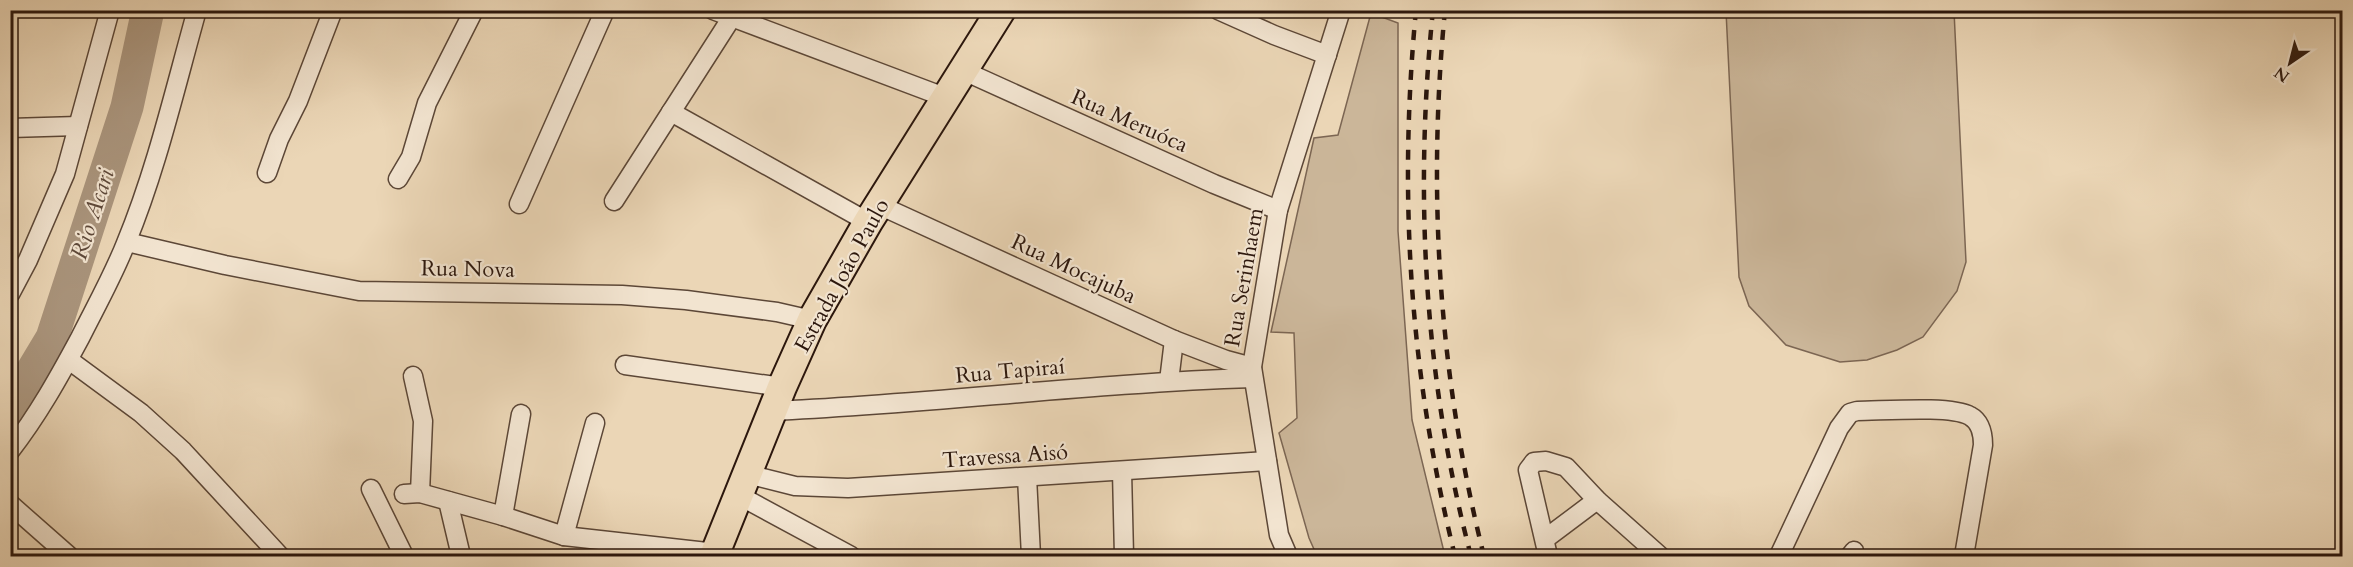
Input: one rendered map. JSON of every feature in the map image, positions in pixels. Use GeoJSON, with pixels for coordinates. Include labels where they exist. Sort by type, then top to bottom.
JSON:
{"type":"FeatureCollection","features":[{"type":"Feature","properties":{"kind":"main road","name":"Estrada João Paulo"},"geometry":{"type":"LineString","coordinates":[[715,555],[777,399],[812,320],[874,213],[1001,10]]}},
{"type":"Feature","properties":{"kind":"street"},"geometry":{"type":"LineString","coordinates":[[10,294],[28,260],[65,174],[110,10]]}},
{"type":"Feature","properties":{"kind":"street"},"geometry":{"type":"LineString","coordinates":[[10,451],[41,408],[69,360],[127,242],[156,156],[197,10]]}},
{"type":"Feature","properties":{"kind":"street"},"geometry":{"type":"LineString","coordinates":[[267,173],[333,10]]}},
{"type":"Feature","properties":{"kind":"street"},"geometry":{"type":"LineString","coordinates":[[398,179],[411,157],[427,103],[474,10]]}},
{"type":"Feature","properties":{"kind":"street"},"geometry":{"type":"LineString","coordinates":[[519,204],[605,10]]}},
{"type":"Feature","properties":{"kind":"street"},"geometry":{"type":"LineString","coordinates":[[713,10],[947,98]]}},
{"type":"Feature","properties":{"kind":"street"},"geometry":{"type":"LineString","coordinates":[[1218,10],[1327,55]]}},
{"type":"Feature","properties":{"kind":"street","name":"Rua Serinhaem"},"geometry":{"type":"LineString","coordinates":[[1288,556],[1279,535],[1252,372],[1278,210],[1341,10]]}},
{"type":"Feature","properties":{"kind":"street"},"geometry":{"type":"LineString","coordinates":[[614,201],[732,17]]}},
{"type":"Feature","properties":{"kind":"street","name":"Rua Meruóca"},"geometry":{"type":"LineString","coordinates":[[964,71],[1214,184],[1278,210]]}},
{"type":"Feature","properties":{"kind":"street","name":"Rua Mocajuba"},"geometry":{"type":"LineString","coordinates":[[671,112],[874,213],[1252,372]]}},
{"type":"Feature","properties":{"kind":"street"},"geometry":{"type":"LineString","coordinates":[[10,128],[78,126]]}},
{"type":"Feature","properties":{"kind":"street","name":"Rua Nova"},"geometry":{"type":"LineString","coordinates":[[127,242],[225,265],[359,291],[633,296],[686,300],[777,312],[812,320]]}},
{"type":"Feature","properties":{"kind":"street"},"geometry":{"type":"LineString","coordinates":[[1169,381],[1174,340]]}},
{"type":"Feature","properties":{"kind":"street"},"geometry":{"type":"LineString","coordinates":[[69,360],[141,413],[183,451],[280,556]]}},
{"type":"Feature","properties":{"kind":"street","name":"Rua Tapiraí"},"geometry":{"type":"LineString","coordinates":[[625,365],[777,399],[851,408],[1252,372]]}},
{"type":"Feature","properties":{"kind":"street"},"geometry":{"type":"LineString","coordinates":[[413,376],[423,421],[412,494],[503,516],[564,536],[715,555]]}},
{"type":"Feature","properties":{"kind":"street"},"geometry":{"type":"LineString","coordinates":[[1779,556],[1839,428],[1850,413],[1857,411],[1947,411],[1972,417],[1979,424],[1983,433],[1983,445],[1964,556]]}},
{"type":"Feature","properties":{"kind":"street"},"geometry":{"type":"LineString","coordinates":[[503,516],[521,414]]}},
{"type":"Feature","properties":{"kind":"street"},"geometry":{"type":"LineString","coordinates":[[564,536],[595,423]]}},
{"type":"Feature","properties":{"kind":"street","name":"Travessa Aisó"},"geometry":{"type":"LineString","coordinates":[[743,485],[824,488],[888,487],[1267,461]]}},
{"type":"Feature","properties":{"kind":"street"},"geometry":{"type":"LineString","coordinates":[[1546,548],[1528,470],[1534,462],[1546,461],[1566,467],[1597,500],[1660,556]]}},
{"type":"Feature","properties":{"kind":"street"},"geometry":{"type":"LineString","coordinates":[[1122,471],[1124,556]]}},
{"type":"Feature","properties":{"kind":"street"},"geometry":{"type":"LineString","coordinates":[[1027,477],[1030,556]]}},
{"type":"Feature","properties":{"kind":"street"},"geometry":{"type":"LineString","coordinates":[[743,485],[851,556]]}},
{"type":"Feature","properties":{"kind":"street"},"geometry":{"type":"LineString","coordinates":[[371,489],[404,556]]}},
{"type":"Feature","properties":{"kind":"street"},"geometry":{"type":"LineString","coordinates":[[1546,548],[1597,500]]}},
{"type":"Feature","properties":{"kind":"street"},"geometry":{"type":"LineString","coordinates":[[448,501],[460,556]]}},
{"type":"Feature","properties":{"kind":"street"},"geometry":{"type":"LineString","coordinates":[[10,504],[69,556]]}},
{"type":"Feature","properties":{"kind":"shaded area"},"geometry":{"type":"Polygon","coordinates":[[[1726,11],[1954,11],[1966,262],[1957,291],[1923,337],[1897,350],[1867,360],[1840,362],[1786,345],[1749,306],[1739,277],[1726,11]]]}},
{"type":"Feature","properties":{"kind":"shaded area"},"geometry":{"type":"Polygon","coordinates":[[[1371,13],[1398,23],[1398,231],[1412,420],[1445,556],[1317,556],[1309,538],[1279,433],[1297,418],[1294,333],[1271,332],[1314,138],[1338,135],[1371,13]]]}},
{"type":"Feature","properties":{"kind":"waterway","name":"Rio Acari"},"geometry":{"type":"LineString","coordinates":[[10,408],[52,338],[127,107],[148,10]]}},
{"type":"Feature","properties":{"kind":"railway"},"geometry":{"type":"LineString","coordinates":[[1416,10],[1408,149],[1412,285],[1427,421],[1455,556]]}},
{"type":"Feature","properties":{"kind":"railway"},"geometry":{"type":"LineString","coordinates":[[1433,10],[1424,148],[1427,285],[1433,354],[1443,422],[1455,489],[1471,556]]}},
{"type":"Feature","properties":{"kind":"railway"},"geometry":{"type":"LineString","coordinates":[[1445,10],[1437,147],[1441,285],[1456,421],[1484,556]]}}]}
